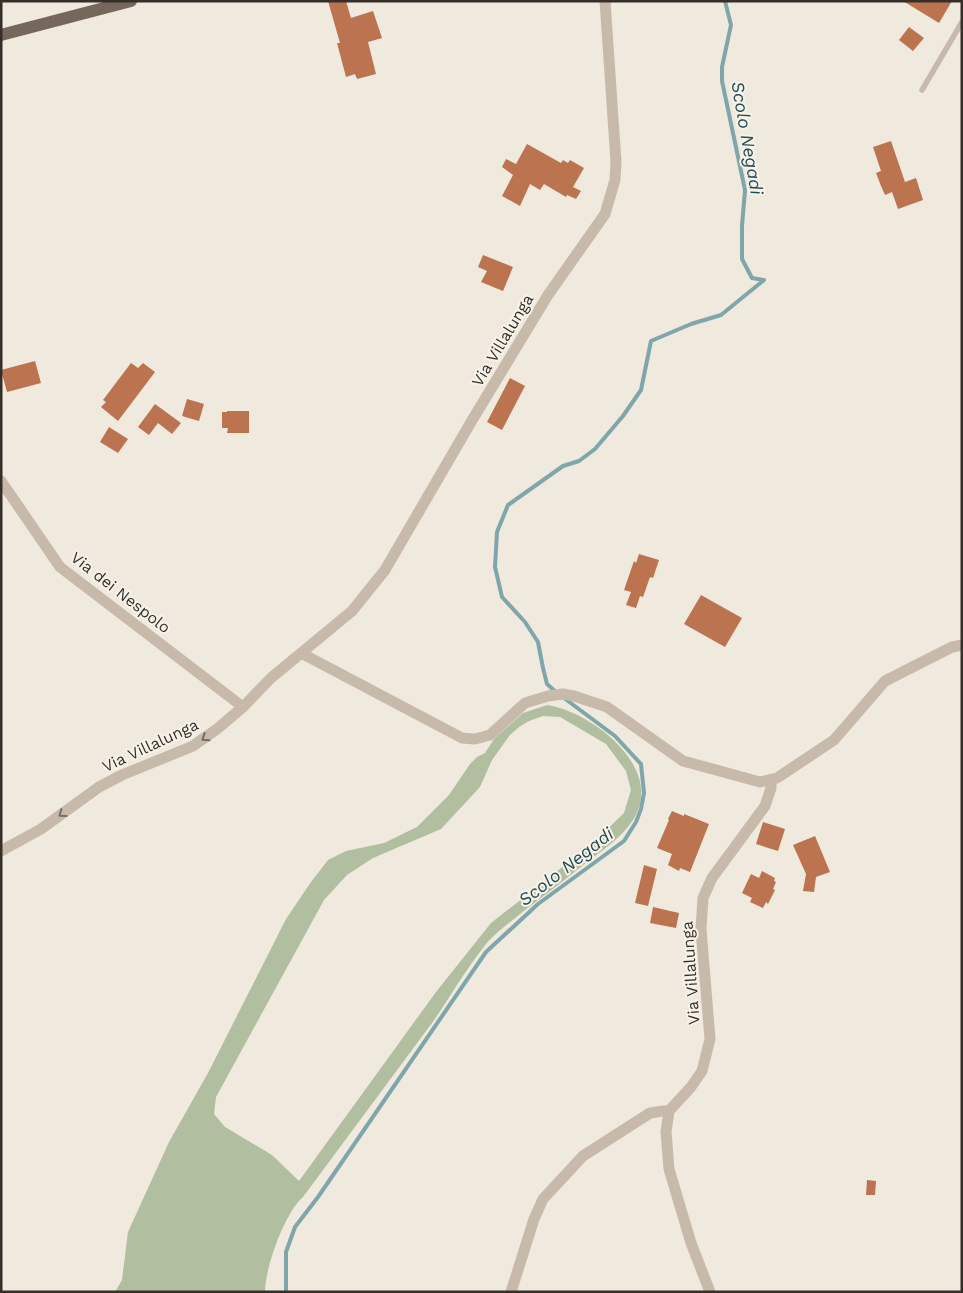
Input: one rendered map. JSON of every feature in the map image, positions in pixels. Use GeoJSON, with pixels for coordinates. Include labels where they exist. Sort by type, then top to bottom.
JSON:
{"type":"FeatureCollection","features":[{"type":"Feature","properties":{"kind":"main road"},"geometry":{"type":"LineString","coordinates":[[1,35],[131,1]]}},
{"type":"Feature","properties":{"kind":"street","name":"Via Villalunga"},"geometry":{"type":"LineString","coordinates":[[1,851],[41,828],[99,787],[122,775],[193,746],[217,729],[271,678],[352,611],[385,570],[548,295],[605,214],[615,180],[616,162],[605,1]]}},
{"type":"Feature","properties":{"kind":"street","name":"Via dei Nespolo"},"geometry":{"type":"LineString","coordinates":[[1,481],[60,567],[242,707]]}},
{"type":"Feature","properties":{"kind":"street"},"geometry":{"type":"LineString","coordinates":[[301,653],[462,738],[476,739],[490,735],[525,703],[548,696],[563,694],[607,708],[683,761],[760,782],[777,778],[834,740],[885,681],[952,647],[962,645]]}},
{"type":"Feature","properties":{"kind":"street","name":"Via Villalunga"},"geometry":{"type":"LineString","coordinates":[[669,1111],[691,1087],[702,1071],[710,1039],[701,929],[703,898],[712,878],[765,806],[772,788],[771,780]]}},
{"type":"Feature","properties":{"kind":"street"},"geometry":{"type":"LineString","coordinates":[[511,1292],[534,1218],[543,1199],[552,1188],[583,1156],[650,1113],[669,1111],[666,1132],[669,1169],[690,1243],[710,1292]]}},
{"type":"Feature","properties":{"kind":"lane"},"geometry":{"type":"LineString","coordinates":[[922,90],[962,22]]}},
{"type":"Feature","properties":{"kind":"green space"},"geometry":{"type":"Polygon","coordinates":[[[547,705],[564,709],[582,717],[599,728],[615,742],[629,757],[638,774],[641,792],[638,810],[634,819],[606,848],[525,910],[492,937],[483,948],[432,1023],[289,1215],[272,1255],[265,1292],[115,1292],[122,1280],[128,1232],[169,1142],[208,1073],[286,919],[311,882],[328,860],[346,851],[384,843],[417,827],[449,795],[470,764],[477,757],[485,753],[494,739],[523,713],[547,705]],[[543,716],[519,727],[510,735],[492,760],[480,787],[441,829],[373,858],[347,875],[324,900],[216,1097],[214,1114],[225,1127],[272,1155],[299,1181],[436,992],[491,923],[593,843],[624,813],[631,790],[626,771],[606,744],[560,717],[543,716]]]}},
{"type":"Feature","properties":{"kind":"building"},"geometry":{"type":"Polygon","coordinates":[[[328,1],[346,1],[351,18],[373,11],[382,38],[368,42],[376,74],[357,79],[355,74],[346,77],[337,43],[340,43],[328,1]]]}},
{"type":"Feature","properties":{"kind":"building"},"geometry":{"type":"Polygon","coordinates":[[[903,1],[952,1],[939,23],[903,1]]]}},
{"type":"Feature","properties":{"kind":"building"},"geometry":{"type":"Polygon","coordinates":[[[909,27],[924,38],[913,51],[899,40],[909,27]]]}},
{"type":"Feature","properties":{"kind":"building"},"geometry":{"type":"Polygon","coordinates":[[[891,141],[905,182],[916,178],[923,200],[898,209],[892,192],[885,195],[881,186],[876,173],[881,171],[873,147],[891,141]]]}},
{"type":"Feature","properties":{"kind":"building"},"geometry":{"type":"Polygon","coordinates":[[[527,144],[561,163],[563,160],[568,163],[570,160],[584,168],[573,187],[581,191],[576,199],[567,195],[566,197],[544,184],[540,190],[530,184],[520,206],[502,196],[513,175],[502,167],[506,159],[516,164],[527,144]]]}},
{"type":"Feature","properties":{"kind":"building"},"geometry":{"type":"Polygon","coordinates":[[[483,255],[513,267],[503,291],[481,282],[487,271],[478,267],[483,255]]]}},
{"type":"Feature","properties":{"kind":"building"},"geometry":{"type":"Polygon","coordinates":[[[35,361],[41,383],[7,392],[1,370],[35,361]]]}},
{"type":"Feature","properties":{"kind":"building"},"geometry":{"type":"Polygon","coordinates":[[[131,363],[138,368],[143,363],[155,372],[118,421],[101,407],[106,402],[103,400],[131,363]]]}},
{"type":"Feature","properties":{"kind":"building"},"geometry":{"type":"Polygon","coordinates":[[[510,378],[525,386],[502,430],[487,422],[510,378]]]}},
{"type":"Feature","properties":{"kind":"building"},"geometry":{"type":"Polygon","coordinates":[[[187,399],[204,404],[199,421],[182,416],[187,399]]]}},
{"type":"Feature","properties":{"kind":"building"},"geometry":{"type":"Polygon","coordinates":[[[155,404],[181,423],[172,434],[158,423],[149,435],[138,427],[155,404]]]}},
{"type":"Feature","properties":{"kind":"building"},"geometry":{"type":"Polygon","coordinates":[[[249,411],[249,433],[227,433],[228,428],[222,428],[222,412],[249,411]]]}},
{"type":"Feature","properties":{"kind":"building"},"geometry":{"type":"Polygon","coordinates":[[[109,427],[128,439],[118,453],[100,442],[109,427]]]}},
{"type":"Feature","properties":{"kind":"building"},"geometry":{"type":"Polygon","coordinates":[[[639,554],[659,560],[653,578],[650,577],[643,597],[640,596],[636,608],[626,605],[631,592],[624,590],[634,561],[636,563],[639,554]]]}},
{"type":"Feature","properties":{"kind":"building"},"geometry":{"type":"Polygon","coordinates":[[[701,595],[742,618],[725,647],[684,624],[701,595]]]}},
{"type":"Feature","properties":{"kind":"building"},"geometry":{"type":"Polygon","coordinates":[[[672,811],[709,824],[690,872],[680,868],[679,871],[668,865],[672,854],[657,848],[672,811]]]}},
{"type":"Feature","properties":{"kind":"building"},"geometry":{"type":"Polygon","coordinates":[[[763,822],[785,829],[778,851],[756,844],[763,822]]]}},
{"type":"Feature","properties":{"kind":"building"},"geometry":{"type":"Polygon","coordinates":[[[815,836],[830,872],[816,877],[814,892],[803,891],[806,874],[793,845],[815,836]]]}},
{"type":"Feature","properties":{"kind":"building"},"geometry":{"type":"Polygon","coordinates":[[[644,865],[657,869],[648,906],[635,903],[644,865]]]}},
{"type":"Feature","properties":{"kind":"building"},"geometry":{"type":"Polygon","coordinates":[[[762,871],[775,878],[774,881],[776,882],[773,889],[775,890],[768,904],[766,902],[763,908],[750,902],[752,898],[742,893],[751,874],[759,878],[762,871]]]}},
{"type":"Feature","properties":{"kind":"building"},"geometry":{"type":"Polygon","coordinates":[[[653,907],[679,913],[676,928],[650,923],[653,907]]]}},
{"type":"Feature","properties":{"kind":"building"},"geometry":{"type":"Polygon","coordinates":[[[867,1180],[876,1181],[875,1195],[866,1195],[867,1180]]]}},
{"type":"Feature","properties":{"kind":"waterway","name":"Scolo Negadi"},"geometry":{"type":"LineString","coordinates":[[556,692],[547,684],[538,642],[525,622],[502,597],[495,567],[497,532],[508,505],[563,466],[579,461],[595,449],[623,416],[641,390],[651,341],[691,324],[721,315],[764,280],[752,278],[742,259],[745,190],[722,81],[722,67],[731,25],[725,1]]}},
{"type":"Feature","properties":{"kind":"waterway","name":"Scolo Negadi"},"geometry":{"type":"LineString","coordinates":[[286,1292],[286,1252],[295,1227],[318,1197],[486,952],[538,904],[624,841],[636,822],[644,793],[641,764],[615,736],[564,698]]}}]}
